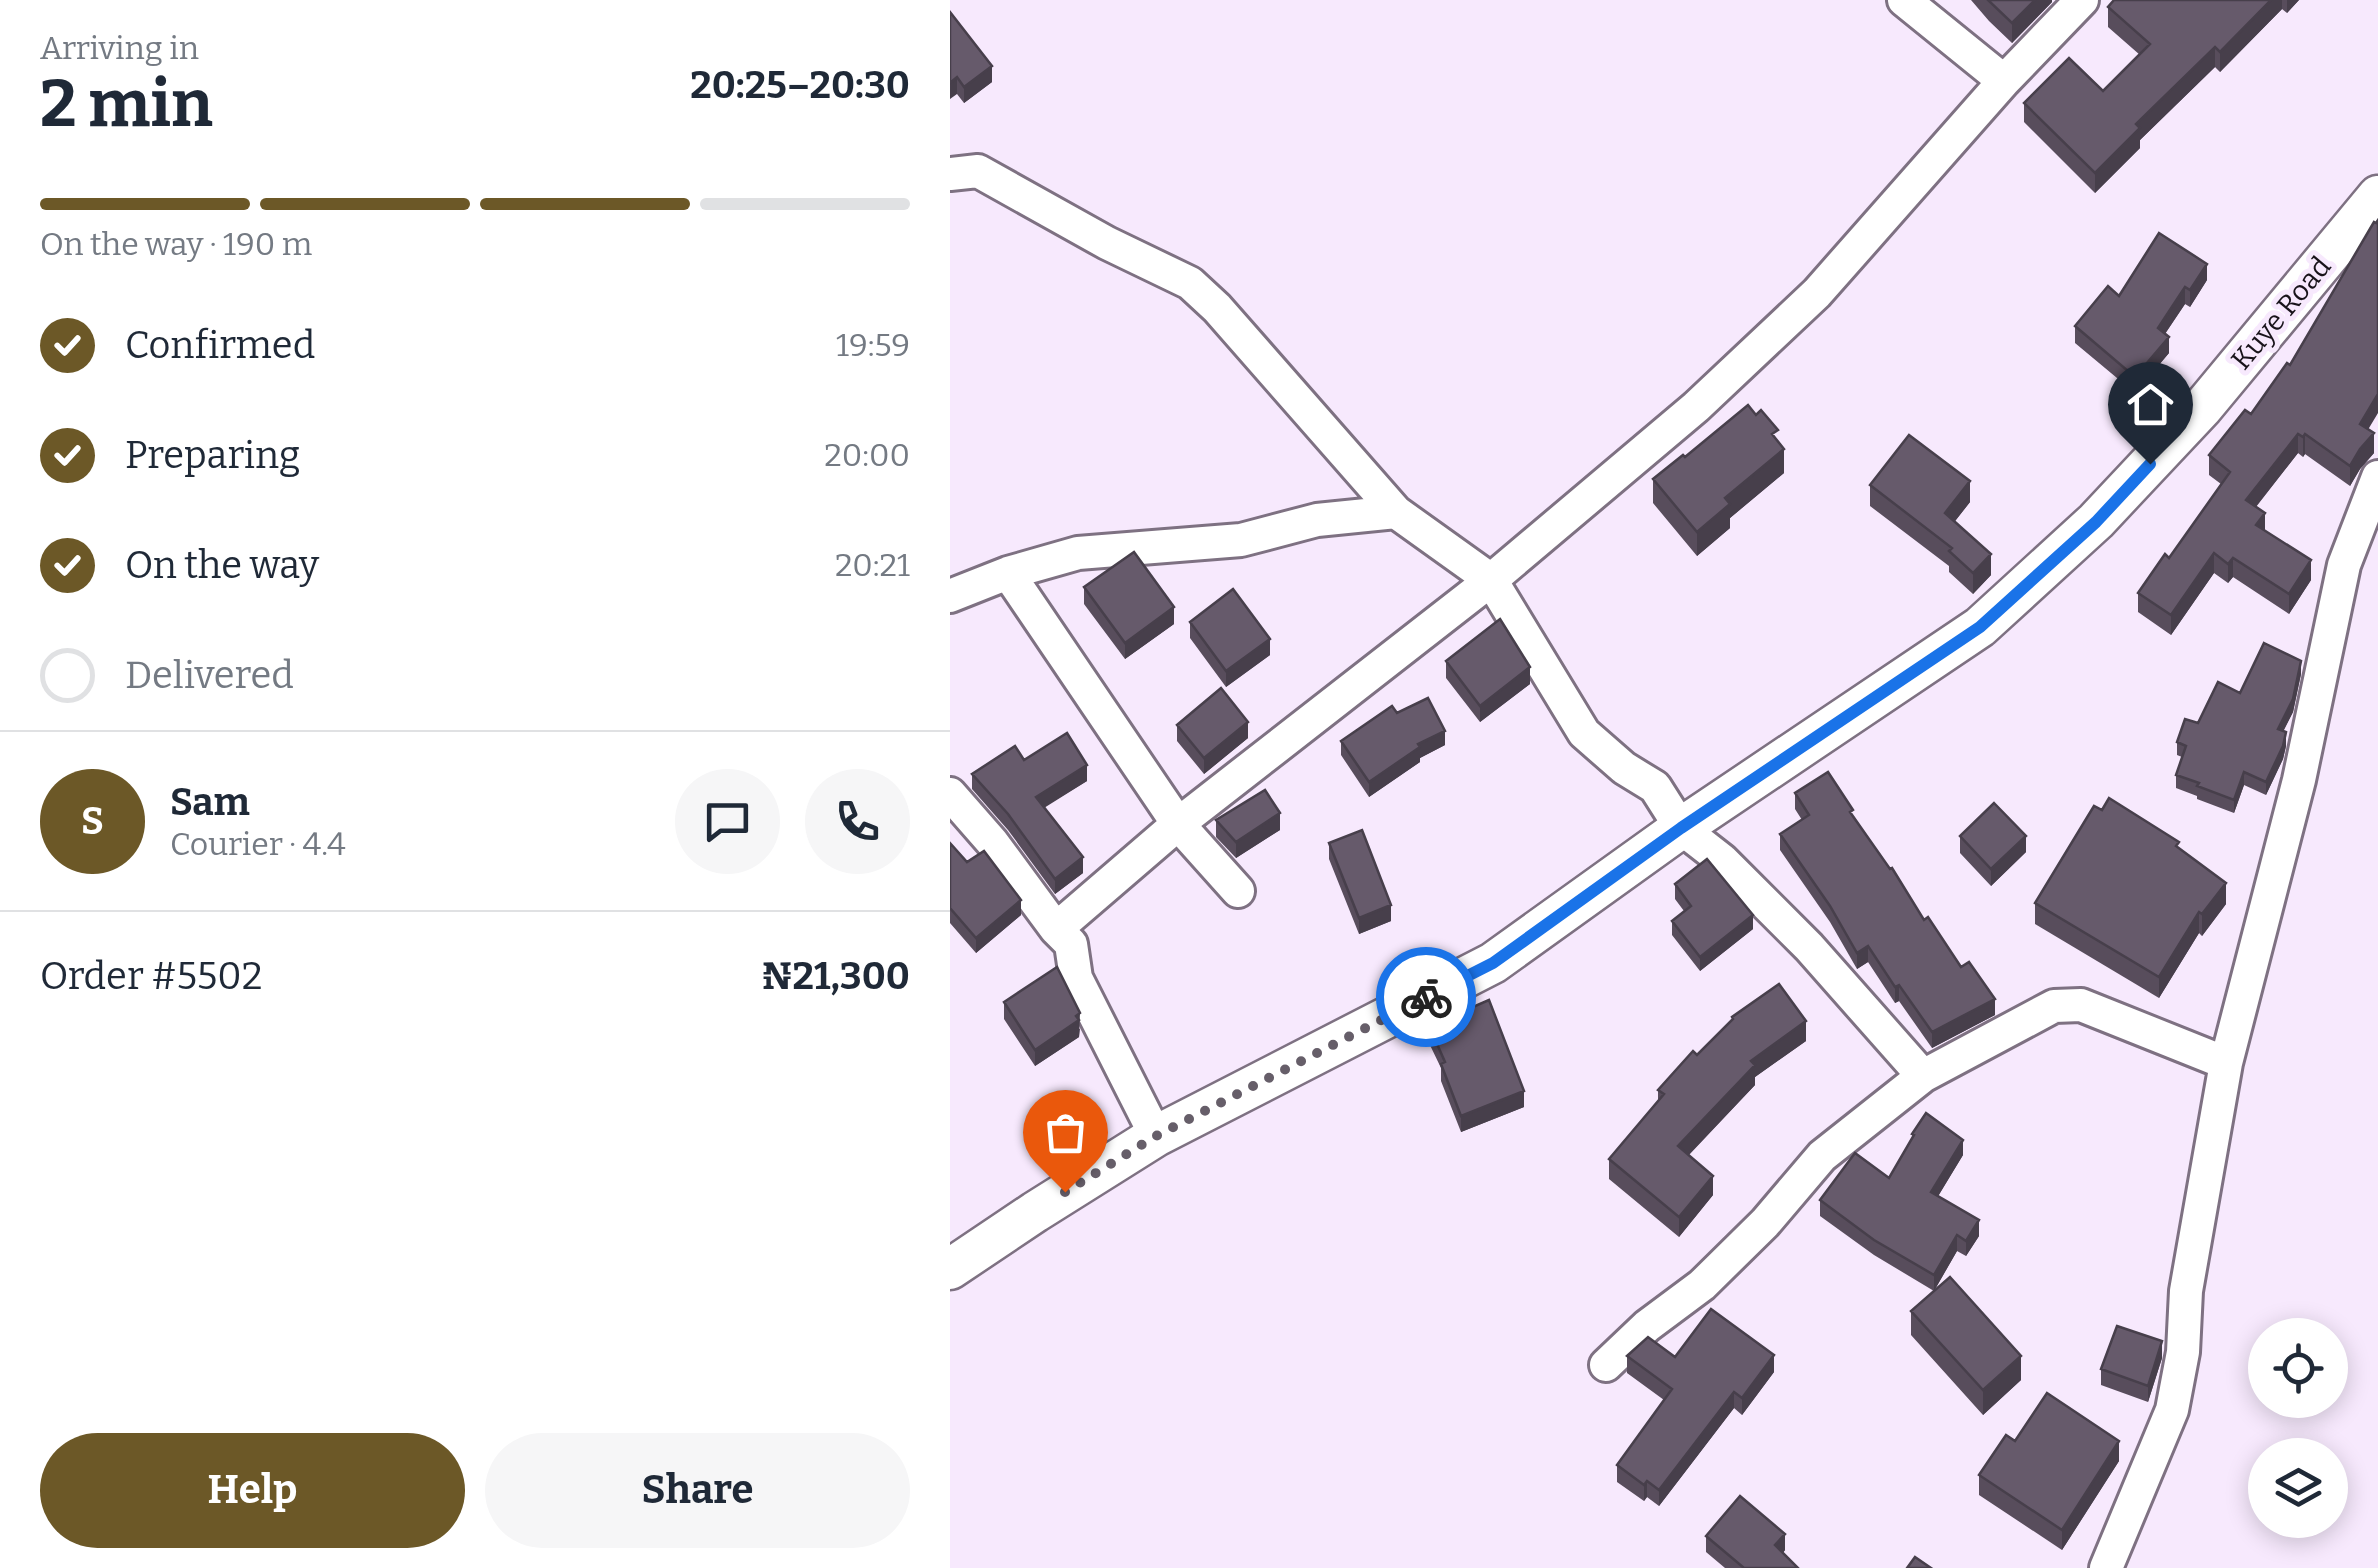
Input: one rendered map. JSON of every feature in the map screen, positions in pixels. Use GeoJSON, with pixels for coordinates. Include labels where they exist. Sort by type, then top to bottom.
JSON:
{"type":"FeatureCollection","features":[{"type":"Feature","properties":{"kind":"street"},"geometry":{"type":"LineString","coordinates":[[1904,0],[2004,82]]}},
{"type":"Feature","properties":{"kind":"street"},"geometry":{"type":"LineString","coordinates":[[1056,929],[1178,824],[1491,580],[1696,407],[1817,293],[2082,0]]}},
{"type":"Feature","properties":{"kind":"street"},"geometry":{"type":"LineString","coordinates":[[950,174],[978,171],[1190,283],[1217,308],[1396,512],[1491,580],[1584,732],[1624,768],[1655,787],[1681,828],[1722,860],[1808,947],[1923,1076]]}},
{"type":"Feature","properties":{"kind":"street","name":"Kuye Road"},"geometry":{"type":"LineString","coordinates":[[950,1269],[1156,1136],[1493,963],[1681,828],[1980,627],[2096,522],[2203,407],[2378,196]]}},
{"type":"Feature","properties":{"kind":"street"},"geometry":{"type":"LineString","coordinates":[[2106,1568],[2172,1410],[2183,1352],[2186,1291],[2226,1063],[2299,780],[2344,565],[2378,477]]}},
{"type":"Feature","properties":{"kind":"street"},"geometry":{"type":"LineString","coordinates":[[950,596],[1008,573],[1078,553],[1241,540],[1317,520],[1396,512]]}},
{"type":"Feature","properties":{"kind":"street"},"geometry":{"type":"LineString","coordinates":[[1008,573],[1178,824],[1238,891]]}},
{"type":"Feature","properties":{"kind":"street"},"geometry":{"type":"LineString","coordinates":[[950,794],[1072,944],[1076,978],[1156,1136]]}},
{"type":"Feature","properties":{"kind":"street"},"geometry":{"type":"LineString","coordinates":[[1606,1365],[1648,1326],[1702,1285],[1765,1223],[1822,1156],[1923,1076],[2054,1006],[2081,1006],[2226,1063]]}},
{"type":"Feature","properties":{"kind":"building"},"geometry":{"type":"Polygon","coordinates":[[[1988,0],[2035,0],[2012,23],[1988,0]]]}},
{"type":"Feature","properties":{"kind":"building"},"geometry":{"type":"Polygon","coordinates":[[[2114,0],[2271,0],[2220,52],[2215,47],[2136,124],[2140,128],[2095,173],[2024,103],[2069,58],[2103,91],[2150,44],[2108,7],[2114,0]]]}},
{"type":"Feature","properties":{"kind":"building"},"geometry":{"type":"Polygon","coordinates":[[[950,12],[992,66],[964,87],[957,77],[950,83],[950,12]]]}},
{"type":"Feature","properties":{"kind":"building"},"geometry":{"type":"Polygon","coordinates":[[[2378,220],[2378,394],[2360,424],[2374,433],[2350,466],[2305,434],[2298,434],[2246,500],[2265,513],[2256,525],[2311,560],[2289,594],[2233,558],[2228,564],[2214,553],[2171,615],[2138,593],[2165,554],[2169,558],[2230,472],[2209,455],[2245,410],[2251,414],[2287,363],[2290,365],[2378,220]]]}},
{"type":"Feature","properties":{"kind":"building"},"geometry":{"type":"Polygon","coordinates":[[[2159,233],[2207,264],[2190,290],[2185,287],[2158,328],[2169,337],[2135,377],[2075,326],[2108,286],[2119,296],[2159,233]]]}},
{"type":"Feature","properties":{"kind":"building"},"geometry":{"type":"Polygon","coordinates":[[[1748,405],[1756,415],[1761,410],[1778,430],[1772,434],[1784,449],[1725,498],[1730,504],[1697,532],[1653,479],[1748,405]]]}},
{"type":"Feature","properties":{"kind":"building"},"geometry":{"type":"Polygon","coordinates":[[[1909,435],[1970,481],[1945,513],[1991,554],[1973,573],[1949,551],[1952,548],[1870,485],[1909,435]]]}},
{"type":"Feature","properties":{"kind":"building"},"geometry":{"type":"Polygon","coordinates":[[[1134,552],[1174,607],[1125,643],[1084,587],[1134,552]]]}},
{"type":"Feature","properties":{"kind":"building"},"geometry":{"type":"Polygon","coordinates":[[[1233,589],[1270,639],[1226,671],[1190,622],[1233,589]]]}},
{"type":"Feature","properties":{"kind":"building"},"geometry":{"type":"Polygon","coordinates":[[[1500,619],[1530,667],[1480,706],[1446,661],[1500,619]]]}},
{"type":"Feature","properties":{"kind":"building"},"geometry":{"type":"Polygon","coordinates":[[[2264,643],[2301,661],[2293,699],[2278,729],[2286,732],[2283,746],[2266,782],[2244,772],[2234,800],[2176,775],[2186,746],[2177,742],[2185,719],[2198,723],[2218,682],[2240,693],[2264,643]]]}},
{"type":"Feature","properties":{"kind":"building"},"geometry":{"type":"Polygon","coordinates":[[[1221,688],[1248,722],[1204,758],[1177,725],[1221,688]]]}},
{"type":"Feature","properties":{"kind":"building"},"geometry":{"type":"Polygon","coordinates":[[[1428,698],[1445,731],[1418,744],[1420,747],[1369,782],[1341,741],[1392,706],[1397,713],[1428,698]]]}},
{"type":"Feature","properties":{"kind":"building"},"geometry":{"type":"Polygon","coordinates":[[[1067,733],[1087,765],[1036,797],[1083,857],[1055,879],[1008,814],[972,774],[1015,746],[1024,760],[1067,733]]]}},
{"type":"Feature","properties":{"kind":"building"},"geometry":{"type":"Polygon","coordinates":[[[1828,772],[1853,810],[1850,812],[1924,920],[1928,917],[1961,967],[1969,962],[1995,999],[1932,1032],[1868,946],[1857,953],[1780,834],[1809,815],[1795,793],[1828,772]]]}},
{"type":"Feature","properties":{"kind":"building"},"geometry":{"type":"Polygon","coordinates":[[[1265,790],[1280,813],[1236,842],[1216,820],[1265,790]]]}},
{"type":"Feature","properties":{"kind":"building"},"geometry":{"type":"Polygon","coordinates":[[[2109,798],[2179,842],[2176,846],[2226,883],[2202,914],[2199,912],[2159,977],[2035,903],[2094,806],[2102,810],[2109,798]]]}},
{"type":"Feature","properties":{"kind":"building"},"geometry":{"type":"Polygon","coordinates":[[[1994,803],[2026,836],[1991,869],[1960,836],[1994,803]]]}},
{"type":"Feature","properties":{"kind":"building"},"geometry":{"type":"Polygon","coordinates":[[[1362,830],[1391,905],[1359,918],[1329,843],[1362,830]]]}},
{"type":"Feature","properties":{"kind":"building"},"geometry":{"type":"Polygon","coordinates":[[[950,843],[967,862],[984,851],[1021,900],[976,938],[950,908],[950,843]]]}},
{"type":"Feature","properties":{"kind":"building"},"geometry":{"type":"Polygon","coordinates":[[[1707,859],[1753,915],[1700,957],[1672,921],[1691,906],[1675,884],[1707,859]]]}},
{"type":"Feature","properties":{"kind":"building"},"geometry":{"type":"Polygon","coordinates":[[[1057,967],[1080,1013],[1076,1016],[1079,1020],[1035,1050],[1004,1002],[1057,967]]]}},
{"type":"Feature","properties":{"kind":"building"},"geometry":{"type":"Polygon","coordinates":[[[1779,984],[1806,1021],[1751,1061],[1755,1065],[1678,1146],[1713,1176],[1679,1217],[1609,1159],[1664,1094],[1658,1090],[1693,1051],[1697,1055],[1732,1017],[1779,984]]]}},
{"type":"Feature","properties":{"kind":"building"},"geometry":{"type":"Polygon","coordinates":[[[1489,1000],[1524,1091],[1461,1116],[1441,1064],[1445,1062],[1429,1026],[1489,1000]]]}},
{"type":"Feature","properties":{"kind":"building"},"geometry":{"type":"Polygon","coordinates":[[[1926,1113],[1963,1140],[1931,1192],[1979,1220],[1966,1241],[1957,1235],[1934,1275],[1874,1240],[1820,1200],[1855,1153],[1889,1178],[1926,1113]]]}},
{"type":"Feature","properties":{"kind":"building"},"geometry":{"type":"Polygon","coordinates":[[[1950,1277],[2021,1356],[1983,1390],[1911,1311],[1950,1277]]]}},
{"type":"Feature","properties":{"kind":"building"},"geometry":{"type":"Polygon","coordinates":[[[1711,1309],[1774,1355],[1742,1398],[1734,1392],[1659,1490],[1647,1481],[1644,1485],[1617,1465],[1672,1389],[1627,1356],[1648,1337],[1675,1357],[1711,1309]]]}},
{"type":"Feature","properties":{"kind":"building"},"geometry":{"type":"Polygon","coordinates":[[[2117,1326],[2162,1341],[2148,1386],[2101,1369],[2117,1326]]]}},
{"type":"Feature","properties":{"kind":"building"},"geometry":{"type":"Polygon","coordinates":[[[2047,1393],[2119,1441],[2062,1530],[1979,1475],[2006,1435],[2015,1441],[2047,1393]]]}},
{"type":"Feature","properties":{"kind":"building"},"geometry":{"type":"Polygon","coordinates":[[[1740,1496],[1785,1534],[1775,1545],[1798,1568],[1744,1568],[1706,1536],[1740,1496]]]}},
{"type":"Feature","properties":{"kind":"building"},"geometry":{"type":"Polygon","coordinates":[[[1915,1557],[1931,1568],[1907,1568],[1915,1557]]]}},
{"type":"Feature","properties":{"kind":"way so far"},"geometry":{"type":"LineString","coordinates":[[1065,1192],[1156,1136],[1426,997]]}},
{"type":"Feature","properties":{"kind":"route"},"geometry":{"type":"LineString","coordinates":[[1426,997],[1493,963],[1681,828],[1980,627],[2096,522],[2150,464]]}}]}
